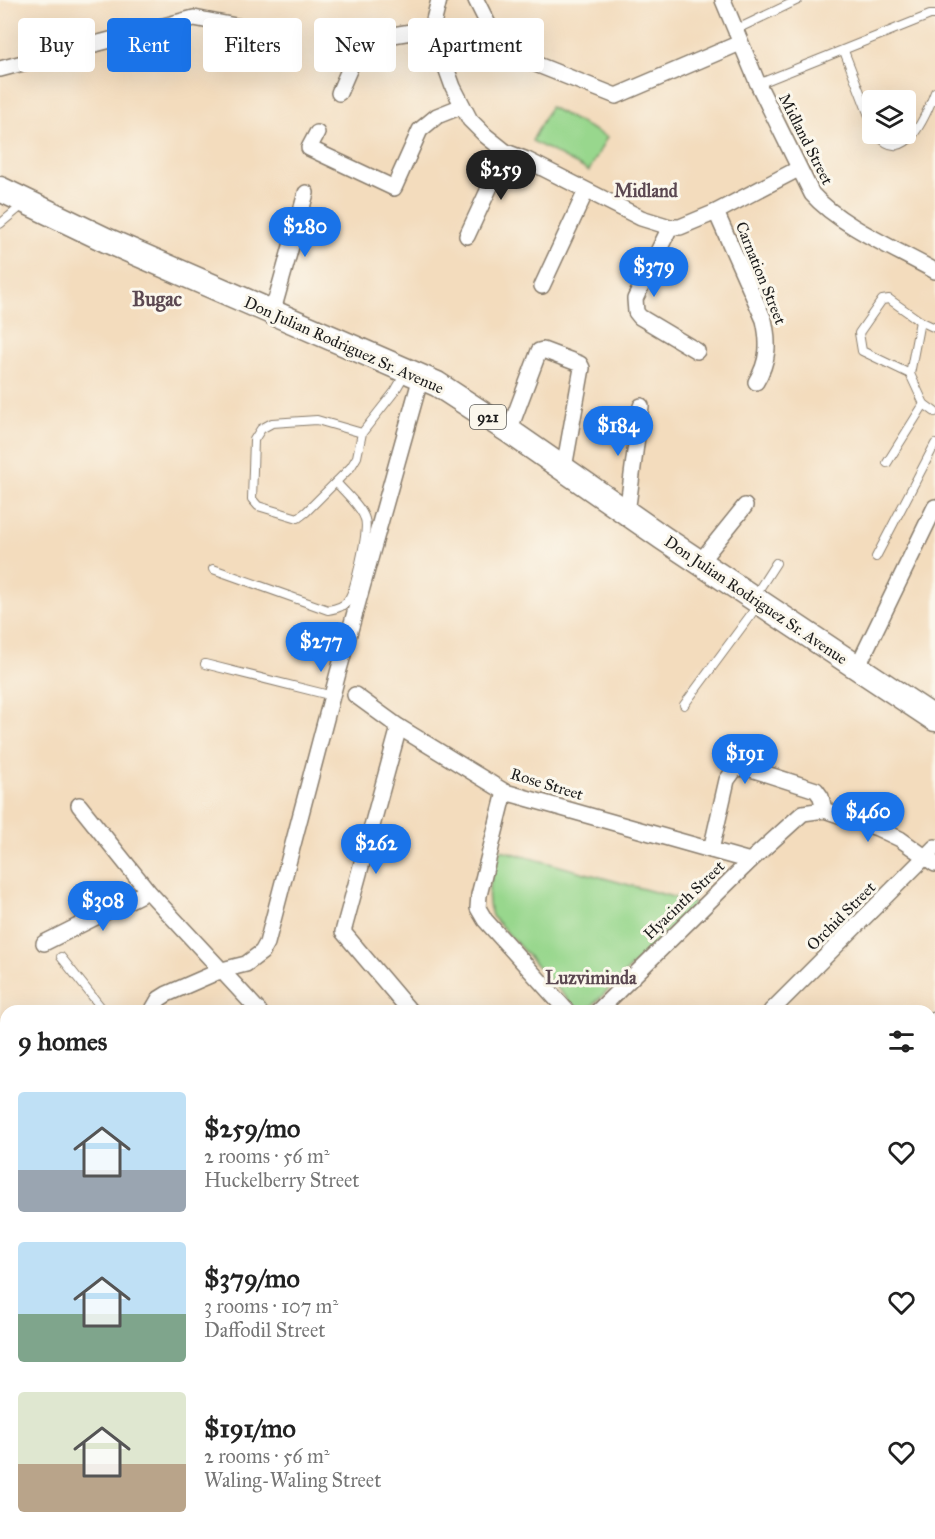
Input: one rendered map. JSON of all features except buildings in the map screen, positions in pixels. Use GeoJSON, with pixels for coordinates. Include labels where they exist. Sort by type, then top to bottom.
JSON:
{"type":"FeatureCollection","features":[{"type":"Feature","properties":{"kind":"main road","name":"Don Julian Rodriguez Sr. Avenue"},"geometry":{"type":"LineString","coordinates":[[0,189],[272,314],[414,374],[452,393],[935,719]]}},
{"type":"Feature","properties":{"kind":"street"},"geometry":{"type":"LineString","coordinates":[[435,18],[439,0]]}},
{"type":"Feature","properties":{"kind":"street"},"geometry":{"type":"LineString","coordinates":[[476,0],[492,32],[528,61],[616,96],[738,37]]}},
{"type":"Feature","properties":{"kind":"street","name":"Midland Street"},"geometry":{"type":"LineString","coordinates":[[723,0],[758,84],[812,194],[821,204],[843,220],[935,271]]}},
{"type":"Feature","properties":{"kind":"street"},"geometry":{"type":"LineString","coordinates":[[0,69],[194,18],[203,20]]}},
{"type":"Feature","properties":{"kind":"street"},"geometry":{"type":"LineString","coordinates":[[339,93],[351,63],[363,45],[381,37],[408,32]]}},
{"type":"Feature","properties":{"kind":"street"},"geometry":{"type":"LineString","coordinates":[[449,72],[470,120],[506,152],[527,160],[642,218],[670,227],[680,227],[716,212],[798,169]]}},
{"type":"Feature","properties":{"kind":"street"},"geometry":{"type":"LineString","coordinates":[[317,133],[309,148],[394,188],[420,130],[437,116],[462,106]]}},
{"type":"Feature","properties":{"kind":"street"},"geometry":{"type":"LineString","coordinates":[[467,236],[506,152]]}},
{"type":"Feature","properties":{"kind":"street"},"geometry":{"type":"LineString","coordinates":[[542,286],[586,191]]}},
{"type":"Feature","properties":{"kind":"street"},"geometry":{"type":"LineString","coordinates":[[272,314],[306,193]]}},
{"type":"Feature","properties":{"kind":"street","name":"Carnation Street"},"geometry":{"type":"LineString","coordinates":[[716,212],[764,320],[768,349],[766,362],[756,382]]}},
{"type":"Feature","properties":{"kind":"street"},"geometry":{"type":"LineString","coordinates":[[670,227],[635,299],[634,306],[640,317],[697,351]]}},
{"type":"Feature","properties":{"kind":"street"},"geometry":{"type":"LineString","coordinates":[[509,431],[538,351],[543,350],[580,364],[582,368],[564,468]]}},
{"type":"Feature","properties":{"kind":"street"},"geometry":{"type":"LineString","coordinates":[[156,1005],[159,999],[167,994],[222,970],[246,964],[262,952],[267,943],[333,696],[414,374]]}},
{"type":"Feature","properties":{"kind":"street"},"geometry":{"type":"LineString","coordinates":[[627,513],[641,406]]}},
{"type":"Feature","properties":{"kind":"street"},"geometry":{"type":"LineString","coordinates":[[700,562],[746,506]]}},
{"type":"Feature","properties":{"kind":"street"},"geometry":{"type":"LineString","coordinates":[[857,668],[935,507]]}},
{"type":"Feature","properties":{"kind":"street","name":"Rose Street"},"geometry":{"type":"LineString","coordinates":[[355,695],[399,727],[505,792],[750,861]]}},
{"type":"Feature","properties":{"kind":"street"},"geometry":{"type":"LineString","coordinates":[[399,727],[343,932],[405,1005]]}},
{"type":"Feature","properties":{"kind":"street"},"geometry":{"type":"LineString","coordinates":[[711,850],[727,780],[735,769],[748,768],[816,790],[821,797],[824,810],[888,833],[932,856]]}},
{"type":"Feature","properties":{"kind":"street"},"geometry":{"type":"LineString","coordinates":[[505,792],[479,895],[478,908],[485,920],[562,1005]]}},
{"type":"Feature","properties":{"kind":"street"},"geometry":{"type":"LineString","coordinates":[[79,805],[148,891],[254,1005]]}},
{"type":"Feature","properties":{"kind":"street","name":"Hyacinth Street"},"geometry":{"type":"LineString","coordinates":[[604,1005],[797,817],[810,811],[824,810]]}},
{"type":"Feature","properties":{"kind":"street","name":"Orchid Street"},"geometry":{"type":"LineString","coordinates":[[777,1005],[932,856]]}},
{"type":"Feature","properties":{"kind":"street"},"geometry":{"type":"LineString","coordinates":[[44,943],[148,891]]}},
{"type":"Feature","properties":{"kind":"lane"},"geometry":{"type":"LineString","coordinates":[[738,37],[798,0]]}},
{"type":"Feature","properties":{"kind":"lane"},"geometry":{"type":"LineString","coordinates":[[758,84],[930,15],[935,15]]}},
{"type":"Feature","properties":{"kind":"lane"},"geometry":{"type":"LineString","coordinates":[[844,51],[862,98]]}},
{"type":"Feature","properties":{"kind":"lane"},"geometry":{"type":"LineString","coordinates":[[916,131],[927,113],[935,92]]}},
{"type":"Feature","properties":{"kind":"lane"},"geometry":{"type":"LineString","coordinates":[[0,224],[26,202]]}},
{"type":"Feature","properties":{"kind":"lane"},"geometry":{"type":"LineString","coordinates":[[910,374],[862,351],[859,333],[882,300],[889,299],[920,321],[935,328]]}},
{"type":"Feature","properties":{"kind":"lane"},"geometry":{"type":"LineString","coordinates":[[920,321],[910,374],[924,404],[935,412]]}},
{"type":"Feature","properties":{"kind":"lane"},"geometry":{"type":"LineString","coordinates":[[362,433],[317,420],[272,423],[261,429],[254,440],[252,499],[258,506],[298,518],[306,512],[351,467],[357,457],[362,433],[395,391],[414,374]]}},
{"type":"Feature","properties":{"kind":"lane"},"geometry":{"type":"LineString","coordinates":[[887,463],[924,404]]}},
{"type":"Feature","properties":{"kind":"lane"},"geometry":{"type":"LineString","coordinates":[[876,557],[935,444]]}},
{"type":"Feature","properties":{"kind":"lane"},"geometry":{"type":"LineString","coordinates":[[213,569],[328,610],[338,608],[349,600],[366,542],[367,527],[365,516],[336,482]]}},
{"type":"Feature","properties":{"kind":"lane"},"geometry":{"type":"LineString","coordinates":[[684,705],[756,600],[776,563]]}},
{"type":"Feature","properties":{"kind":"lane"},"geometry":{"type":"LineString","coordinates":[[205,664],[333,696]]}},
{"type":"Feature","properties":{"kind":"lane"},"geometry":{"type":"LineString","coordinates":[[61,957],[100,1005]]}},
{"type":"Feature","properties":{"kind":"green space"},"geometry":{"type":"Polygon","coordinates":[[[550,107],[607,137],[589,171],[532,141],[550,107]]]}},
{"type":"Feature","properties":{"kind":"green space"},"geometry":{"type":"Polygon","coordinates":[[[501,850],[695,903],[593,1005],[573,1005],[492,916],[488,899],[492,875],[501,850]]]}},
{"type":"Feature","properties":{"kind":"district","name":"Midland"},"geometry":{"type":"Point","coordinates":[646,191]}},
{"type":"Feature","properties":{"kind":"district","name":"Bugac"},"geometry":{"type":"Point","coordinates":[157,299]}},
{"type":"Feature","properties":{"kind":"district","name":"Luzviminda"},"geometry":{"type":"Point","coordinates":[591,978]}}]}
